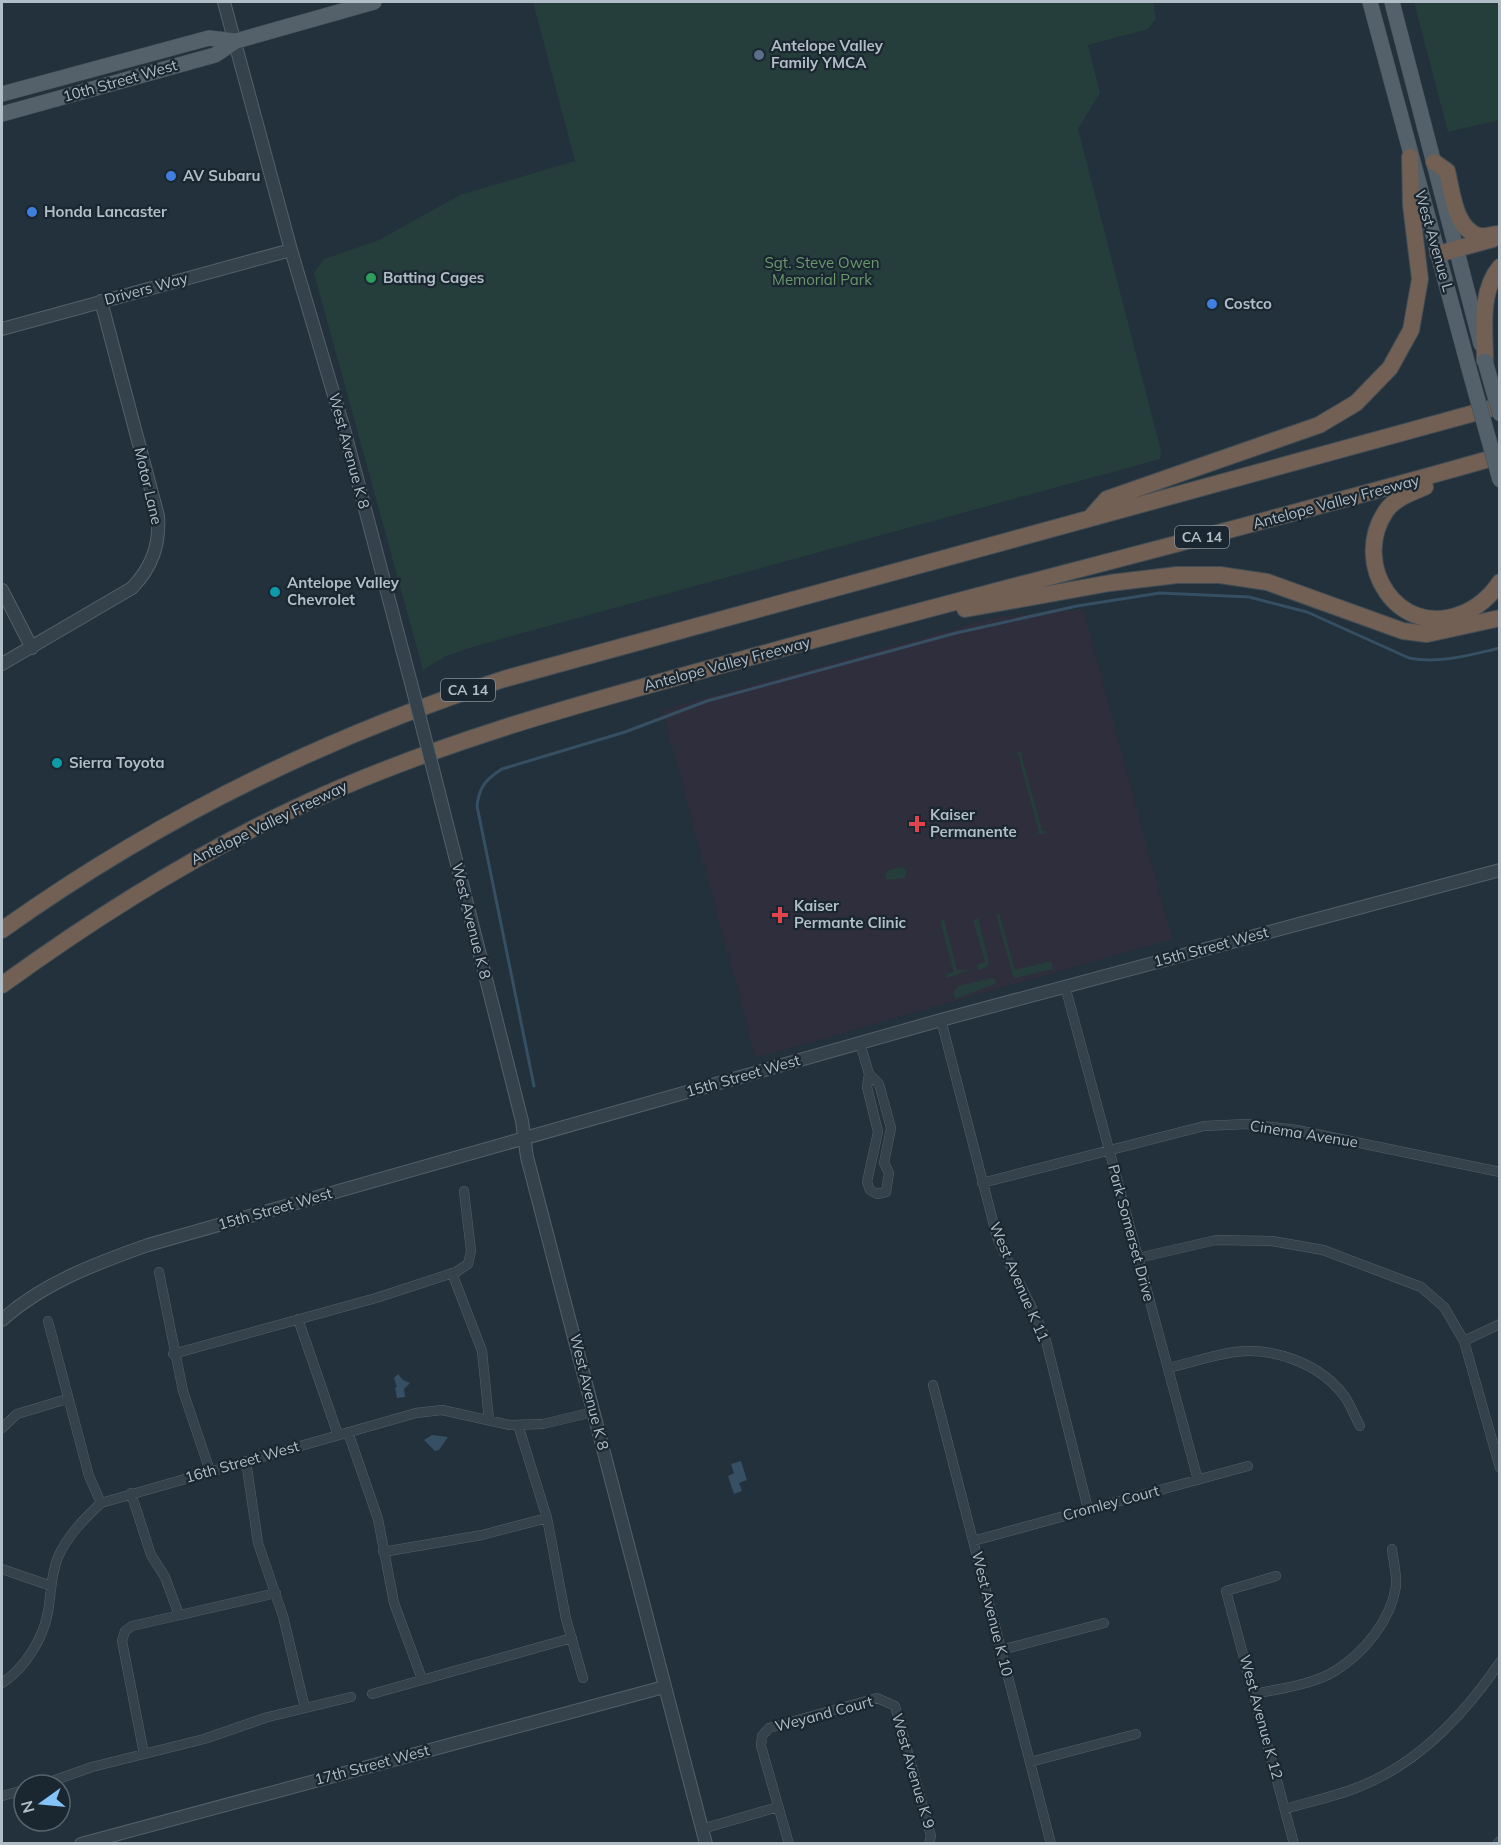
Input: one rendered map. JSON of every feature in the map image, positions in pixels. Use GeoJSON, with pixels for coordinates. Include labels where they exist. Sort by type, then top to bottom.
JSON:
{"type":"FeatureCollection","features":[{"type":"Feature","properties":{"kind":"highway"},"geometry":{"type":"LineString","coordinates":[[1091,518],[1107,499],[1319,426],[1356,403],[1390,368],[1411,330],[1420,279],[1411,205],[1410,157]]}},
{"type":"Feature","properties":{"kind":"highway"},"geometry":{"type":"LineString","coordinates":[[1434,162],[1447,171],[1460,220],[1470,232],[1481,236],[1500,236]]}},
{"type":"Feature","properties":{"kind":"highway"},"geometry":{"type":"LineString","coordinates":[[1438,254],[1500,236]]}},
{"type":"Feature","properties":{"kind":"highway"},"geometry":{"type":"LineString","coordinates":[[1485,361],[1486,300],[1492,276],[1500,267]]}},
{"type":"Feature","properties":{"kind":"highway"},"geometry":{"type":"LineString","coordinates":[[1397,434],[1447,409],[1500,393]]}},
{"type":"Feature","properties":{"kind":"highway","name":"CA 14"},"geometry":{"type":"LineString","coordinates":[[2,930],[126,847],[201,805],[292,759],[438,700],[504,679],[1500,406]]}},
{"type":"Feature","properties":{"kind":"highway","name":"Antelope Valley Freeway"},"geometry":{"type":"LineString","coordinates":[[2,985],[74,934],[218,846],[369,775],[452,743],[534,717],[904,615],[1354,498],[1500,456]]}},
{"type":"Feature","properties":{"kind":"highway"},"geometry":{"type":"LineString","coordinates":[[1500,464],[1404,495],[1386,510],[1377,531],[1373,550],[1383,587],[1403,610],[1420,618],[1435,620],[1469,612],[1500,582]]}},
{"type":"Feature","properties":{"kind":"highway"},"geometry":{"type":"LineString","coordinates":[[904,615],[946,613],[1110,583],[1177,575],[1209,575],[1267,582],[1403,631],[1427,634],[1453,631],[1500,618]]}},
{"type":"Feature","properties":{"kind":"main road","name":"10th Street West"},"geometry":{"type":"LineString","coordinates":[[3,113],[215,55],[236,41],[375,2]]}},
{"type":"Feature","properties":{"kind":"main road","name":"West Avenue L"},"geometry":{"type":"LineString","coordinates":[[1370,2],[1410,157],[1500,480]]}},
{"type":"Feature","properties":{"kind":"main road","name":"West Avenue L"},"geometry":{"type":"LineString","coordinates":[[1392,2],[1500,414]]}},
{"type":"Feature","properties":{"kind":"main road","name":"10th Street West"},"geometry":{"type":"LineString","coordinates":[[2,94],[209,38],[236,41]]}},
{"type":"Feature","properties":{"kind":"main road"},"geometry":{"type":"LineString","coordinates":[[91,90],[100,80],[109,75],[129,68],[169,48]]}},
{"type":"Feature","properties":{"kind":"main road"},"geometry":{"type":"LineString","coordinates":[[3,113],[25,98],[68,86],[78,81],[87,71]]}},
{"type":"Feature","properties":{"kind":"street","name":"West Avenue K 8"},"geometry":{"type":"LineString","coordinates":[[224,2],[291,250],[344,429],[411,683],[593,1412],[706,1844]]}},
{"type":"Feature","properties":{"kind":"street","name":"Drivers Way"},"geometry":{"type":"LineString","coordinates":[[2,329],[291,250]]}},
{"type":"Feature","properties":{"kind":"street","name":"Motor Lane"},"geometry":{"type":"LineString","coordinates":[[2,664],[132,588],[151,564],[158,541],[158,516],[101,301]]}},
{"type":"Feature","properties":{"kind":"street"},"geometry":{"type":"LineString","coordinates":[[2,590],[32,648]]}},
{"type":"Feature","properties":{"kind":"street","name":"15th Street West"},"geometry":{"type":"LineString","coordinates":[[2,1320],[59,1281],[129,1252],[941,1020],[1500,870]]}},
{"type":"Feature","properties":{"kind":"street","name":"Park Somerset Drive"},"geometry":{"type":"LineString","coordinates":[[1065,986],[1198,1480]]}},
{"type":"Feature","properties":{"kind":"street","name":"West Avenue K 11"},"geometry":{"type":"LineString","coordinates":[[941,1020],[997,1237],[1008,1263],[1036,1314],[1046,1341],[1088,1509]]}},
{"type":"Feature","properties":{"kind":"street"},"geometry":{"type":"LineString","coordinates":[[861,1043],[869,1074],[867,1087],[878,1132],[867,1182],[870,1190],[881,1193],[889,1173],[884,1163],[891,1128],[879,1084],[869,1074]]}},
{"type":"Feature","properties":{"kind":"street","name":"Cinema Avenue"},"geometry":{"type":"LineString","coordinates":[[982,1183],[1204,1125],[1247,1124],[1297,1130],[1500,1172]]}},
{"type":"Feature","properties":{"kind":"street"},"geometry":{"type":"LineString","coordinates":[[870,1162],[884,1163]]}},
{"type":"Feature","properties":{"kind":"street"},"geometry":{"type":"LineString","coordinates":[[173,1354],[452,1273],[468,1264],[471,1251],[464,1191]]}},
{"type":"Feature","properties":{"kind":"street"},"geometry":{"type":"LineString","coordinates":[[1138,1258],[1216,1240],[1272,1241],[1323,1250],[1421,1287],[1444,1307],[1464,1341],[1499,1462]]}},
{"type":"Feature","properties":{"kind":"street"},"geometry":{"type":"LineString","coordinates":[[159,1272],[173,1354],[210,1471]]}},
{"type":"Feature","properties":{"kind":"street"},"geometry":{"type":"LineString","coordinates":[[452,1273],[482,1351],[489,1420]]}},
{"type":"Feature","properties":{"kind":"street"},"geometry":{"type":"LineString","coordinates":[[298,1319],[378,1519],[394,1603],[422,1679]]}},
{"type":"Feature","properties":{"kind":"street"},"geometry":{"type":"LineString","coordinates":[[48,1321],[88,1476],[101,1503]]}},
{"type":"Feature","properties":{"kind":"street"},"geometry":{"type":"LineString","coordinates":[[1464,1341],[1500,1324]]}},
{"type":"Feature","properties":{"kind":"street"},"geometry":{"type":"LineString","coordinates":[[1168,1368],[1234,1352],[1255,1351],[1282,1355],[1329,1379],[1346,1398],[1360,1426]]}},
{"type":"Feature","properties":{"kind":"street","name":"West Avenue K 10"},"geometry":{"type":"LineString","coordinates":[[933,1385],[1051,1844]]}},
{"type":"Feature","properties":{"kind":"street"},"geometry":{"type":"LineString","coordinates":[[2,1428],[17,1414],[67,1399]]}},
{"type":"Feature","properties":{"kind":"street","name":"16th Street West"},"geometry":{"type":"LineString","coordinates":[[2,1683],[14,1675],[38,1642],[47,1615],[58,1557],[78,1525],[101,1503],[416,1413],[442,1410],[518,1425],[543,1424],[593,1412]]}},
{"type":"Feature","properties":{"kind":"street"},"geometry":{"type":"LineString","coordinates":[[518,1425],[547,1518],[572,1638],[583,1678]]}},
{"type":"Feature","properties":{"kind":"street"},"geometry":{"type":"LineString","coordinates":[[246,1461],[258,1543],[276,1593],[305,1708]]}},
{"type":"Feature","properties":{"kind":"street","name":"Cromley Court"},"geometry":{"type":"LineString","coordinates":[[973,1541],[1248,1467]]}},
{"type":"Feature","properties":{"kind":"street"},"geometry":{"type":"LineString","coordinates":[[131,1493],[152,1555],[165,1577],[179,1615]]}},
{"type":"Feature","properties":{"kind":"street"},"geometry":{"type":"LineString","coordinates":[[383,1552],[482,1535],[547,1518]]}},
{"type":"Feature","properties":{"kind":"street"},"geometry":{"type":"LineString","coordinates":[[1255,1694],[1305,1683],[1335,1671],[1373,1636],[1387,1615],[1396,1585],[1392,1549]]}},
{"type":"Feature","properties":{"kind":"street"},"geometry":{"type":"LineString","coordinates":[[2,1569],[51,1586]]}},
{"type":"Feature","properties":{"kind":"street","name":"West Avenue K 12"},"geometry":{"type":"LineString","coordinates":[[1276,1576],[1226,1591],[1294,1844]]}},
{"type":"Feature","properties":{"kind":"street"},"geometry":{"type":"LineString","coordinates":[[144,1754],[122,1641],[124,1631],[132,1626],[276,1593]]}},
{"type":"Feature","properties":{"kind":"street"},"geometry":{"type":"LineString","coordinates":[[1002,1650],[1104,1623]]}},
{"type":"Feature","properties":{"kind":"street"},"geometry":{"type":"LineString","coordinates":[[372,1694],[572,1638]]}},
{"type":"Feature","properties":{"kind":"street"},"geometry":{"type":"LineString","coordinates":[[1285,1809],[1357,1788],[1405,1762],[1456,1720],[1500,1662]]}},
{"type":"Feature","properties":{"kind":"street","name":"17th Street West"},"geometry":{"type":"LineString","coordinates":[[81,1844],[125,1838],[664,1687]]}},
{"type":"Feature","properties":{"kind":"street"},"geometry":{"type":"LineString","coordinates":[[72,1776],[305,1708],[351,1697]]}},
{"type":"Feature","properties":{"kind":"street","name":"Weyand Court"},"geometry":{"type":"LineString","coordinates":[[778,1807],[761,1746],[762,1736],[769,1728],[877,1698],[889,1701]]}},
{"type":"Feature","properties":{"kind":"street","name":"West Avenue K 9"},"geometry":{"type":"LineString","coordinates":[[889,1701],[895,1706],[931,1836],[929,1844]]}},
{"type":"Feature","properties":{"kind":"street"},"geometry":{"type":"LineString","coordinates":[[1030,1762],[1136,1734]]}},
{"type":"Feature","properties":{"kind":"street"},"geometry":{"type":"LineString","coordinates":[[702,1828],[778,1807],[789,1844]]}},
{"type":"Feature","properties":{"kind":"shaded area","name":"Kaiser Permanente"},"geometry":{"type":"Polygon","coordinates":[[[1083,609],[1172,939],[756,1058],[662,710],[998,617],[1083,609]]]}},
{"type":"Feature","properties":{"kind":"shaded area"},"geometry":{"type":"Polygon","coordinates":[[[398,1374],[410,1383],[404,1389],[405,1397],[397,1398],[394,1378],[398,1374]]]}},
{"type":"Feature","properties":{"kind":"shaded area"},"geometry":{"type":"Polygon","coordinates":[[[432,1435],[448,1437],[439,1450],[435,1451],[424,1440],[432,1435]]]}},
{"type":"Feature","properties":{"kind":"shaded area"},"geometry":{"type":"Polygon","coordinates":[[[741,1461],[747,1480],[739,1483],[742,1491],[734,1494],[728,1476],[734,1473],[731,1464],[741,1461]]]}},
{"type":"Feature","properties":{"kind":"green space","name":"Sgt. Steve Owen Memorial Park"},"geometry":{"type":"Polygon","coordinates":[[[533,2],[1153,2],[1156,19],[1148,29],[1088,45],[1100,93],[1078,129],[1161,451],[1160,459],[479,645],[446,656],[423,670],[314,273],[324,259],[379,240],[460,195],[575,161],[533,2]]]}},
{"type":"Feature","properties":{"kind":"green space"},"geometry":{"type":"Polygon","coordinates":[[[1414,2],[1499,2],[1499,120],[1448,132],[1414,2]]]}},
{"type":"Feature","properties":{"kind":"green space"},"geometry":{"type":"Polygon","coordinates":[[[1027,750],[1021,754],[1042,831],[1050,832],[1032,836],[1039,832],[1018,754],[1010,755],[1027,750]]]}},
{"type":"Feature","properties":{"kind":"green space"},"geometry":{"type":"Polygon","coordinates":[[[902,867],[907,870],[905,878],[887,880],[885,874],[889,870],[902,867]]]}},
{"type":"Feature","properties":{"kind":"green space"},"geometry":{"type":"Polygon","coordinates":[[[999,913],[1015,970],[1051,961],[1053,969],[1015,978],[1013,976],[996,914],[999,913]]]}},
{"type":"Feature","properties":{"kind":"green space"},"geometry":{"type":"Polygon","coordinates":[[[978,918],[989,962],[987,967],[979,970],[976,965],[985,962],[973,920],[978,918]]]}},
{"type":"Feature","properties":{"kind":"green space"},"geometry":{"type":"Polygon","coordinates":[[[944,920],[957,970],[969,970],[947,978],[946,974],[954,972],[940,921],[944,920]]]}},
{"type":"Feature","properties":{"kind":"green space"},"geometry":{"type":"Polygon","coordinates":[[[992,978],[996,980],[995,984],[955,999],[953,994],[958,986],[992,978]]]}},
{"type":"Feature","properties":{"kind":"waterway"},"geometry":{"type":"LineString","coordinates":[[534,1086],[477,806],[484,784],[502,769],[625,732],[707,701],[956,633],[1077,606],[1160,593],[1249,597],[1307,612],[1409,658],[1421,660],[1466,656],[1500,648]]}},
{"type":"Feature","properties":{"kind":"place","name":"Antelope Valley Family YMCA"},"geometry":{"type":"Point","coordinates":[759,55]}},
{"type":"Feature","properties":{"kind":"place","name":"AV Subaru"},"geometry":{"type":"Point","coordinates":[171,176]}},
{"type":"Feature","properties":{"kind":"place","name":"Honda Lancaster"},"geometry":{"type":"Point","coordinates":[32,212]}},
{"type":"Feature","properties":{"kind":"place","name":"Batting Cages"},"geometry":{"type":"Point","coordinates":[371,278]}},
{"type":"Feature","properties":{"kind":"place","name":"Costco"},"geometry":{"type":"Point","coordinates":[1212,304]}},
{"type":"Feature","properties":{"kind":"place","name":"Antelope Valley Chevrolet"},"geometry":{"type":"Point","coordinates":[275,592]}},
{"type":"Feature","properties":{"kind":"place","name":"Sierra Toyota"},"geometry":{"type":"Point","coordinates":[57,763]}},
{"type":"Feature","properties":{"kind":"place","name":"Kaiser Permanente"},"geometry":{"type":"Point","coordinates":[917,824]}},
{"type":"Feature","properties":{"kind":"place","name":"Kaiser Permante Clinic"},"geometry":{"type":"Point","coordinates":[780,915]}}]}
